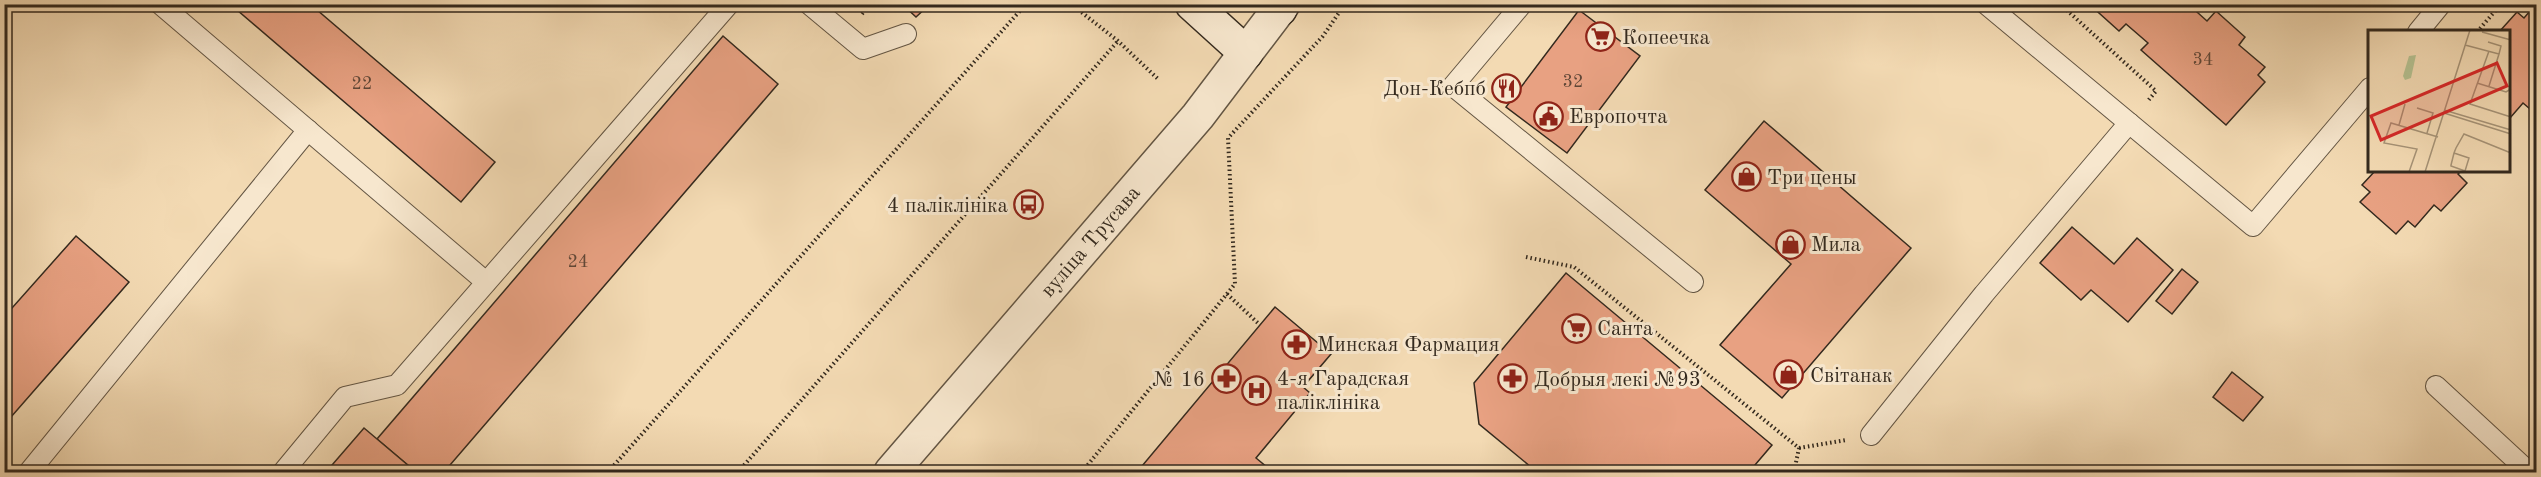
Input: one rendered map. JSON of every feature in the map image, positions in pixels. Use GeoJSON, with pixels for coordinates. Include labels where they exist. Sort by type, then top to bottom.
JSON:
{"type":"FeatureCollection","features":[{"type":"Feature","properties":{"kind":"street"},"geometry":{"type":"LineString","coordinates":[[1192,4],[1246,53]]}},
{"type":"Feature","properties":{"kind":"street","name":"вуліца Трусава"},"geometry":{"type":"LineString","coordinates":[[891,472],[1197,116],[1280,6]]}},
{"type":"Feature","properties":{"kind":"lane"},"geometry":{"type":"LineString","coordinates":[[160,4],[486,282]]}},
{"type":"Feature","properties":{"kind":"lane"},"geometry":{"type":"LineString","coordinates":[[283,472],[345,397],[398,385],[729,4]]}},
{"type":"Feature","properties":{"kind":"lane"},"geometry":{"type":"LineString","coordinates":[[809,4],[863,49],[906,34]]}},
{"type":"Feature","properties":{"kind":"lane"},"geometry":{"type":"LineString","coordinates":[[1522,4],[1453,86],[1693,282]]}},
{"type":"Feature","properties":{"kind":"lane"},"geometry":{"type":"LineString","coordinates":[[1986,4],[2253,226],[2368,90]]}},
{"type":"Feature","properties":{"kind":"lane"},"geometry":{"type":"LineString","coordinates":[[2420,30],[2441,4]]}},
{"type":"Feature","properties":{"kind":"lane"},"geometry":{"type":"LineString","coordinates":[[1871,435],[1984,294],[2129,123]]}},
{"type":"Feature","properties":{"kind":"lane"},"geometry":{"type":"LineString","coordinates":[[29,472],[308,130]]}},
{"type":"Feature","properties":{"kind":"lane"},"geometry":{"type":"LineString","coordinates":[[2436,386],[2529,472]]}},
{"type":"Feature","properties":{"kind":"path"},"geometry":{"type":"LineString","coordinates":[[608,472],[1026,4]]}},
{"type":"Feature","properties":{"kind":"path"},"geometry":{"type":"LineString","coordinates":[[1071,4],[1118,40],[1158,79]]}},
{"type":"Feature","properties":{"kind":"path"},"geometry":{"type":"LineString","coordinates":[[1082,472],[1235,284],[1228,138],[1323,36],[1345,4]]}},
{"type":"Feature","properties":{"kind":"path"},"geometry":{"type":"LineString","coordinates":[[2060,4],[2156,91],[2129,123]]}},
{"type":"Feature","properties":{"kind":"path"},"geometry":{"type":"LineString","coordinates":[[2479,30],[2501,4]]}},
{"type":"Feature","properties":{"kind":"path"},"geometry":{"type":"LineString","coordinates":[[738,472],[1118,40]]}},
{"type":"Feature","properties":{"kind":"path"},"geometry":{"type":"LineString","coordinates":[[1526,257],[1574,267],[1799,448],[1871,435]]}},
{"type":"Feature","properties":{"kind":"path"},"geometry":{"type":"LineString","coordinates":[[1227,294],[1260,325]]}},
{"type":"Feature","properties":{"kind":"path"},"geometry":{"type":"LineString","coordinates":[[1794,472],[1799,448]]}},
{"type":"Feature","properties":{"kind":"building"},"geometry":{"type":"Polygon","coordinates":[[[230,4],[310,4],[495,162],[461,202],[230,4]]]}},
{"type":"Feature","properties":{"kind":"building"},"geometry":{"type":"Polygon","coordinates":[[[902,4],[929,4],[929,5],[916,17],[902,4]]]}},
{"type":"Feature","properties":{"kind":"building"},"geometry":{"type":"Polygon","coordinates":[[[2089,4],[2175,4],[2179,9],[2183,4],[2188,4],[2207,21],[2216,11],[2245,37],[2239,45],[2265,67],[2258,75],[2265,82],[2226,125],[2141,50],[2148,43],[2126,24],[2119,31],[2089,4]]]}},
{"type":"Feature","properties":{"kind":"building"},"geometry":{"type":"Polygon","coordinates":[[[2536,4],[2536,101],[2530,109],[2523,103],[2511,117],[2511,30],[2501,30],[2517,12],[2524,18],[2536,4]]]}},
{"type":"Feature","properties":{"kind":"building"},"geometry":{"type":"Polygon","coordinates":[[[1579,10],[1640,56],[1567,153],[1506,107],[1579,10]]]}},
{"type":"Feature","properties":{"kind":"building"},"geometry":{"type":"Polygon","coordinates":[[[723,36],[778,84],[444,472],[416,472],[377,439],[723,36]]]}},
{"type":"Feature","properties":{"kind":"building"},"geometry":{"type":"Polygon","coordinates":[[[1764,121],[1911,248],[1782,398],[1720,345],[1791,264],[1705,190],[1764,121]]]}},
{"type":"Feature","properties":{"kind":"building"},"geometry":{"type":"Polygon","coordinates":[[[2374,172],[2460,172],[2458,174],[2467,183],[2441,211],[2434,205],[2415,227],[2408,221],[2396,234],[2360,202],[2370,192],[2362,185],[2374,172]]]}},
{"type":"Feature","properties":{"kind":"building"},"geometry":{"type":"Polygon","coordinates":[[[2072,227],[2114,264],[2137,238],[2173,270],[2128,322],[2091,290],[2081,300],[2040,263],[2072,227]]]}},
{"type":"Feature","properties":{"kind":"building"},"geometry":{"type":"Polygon","coordinates":[[[76,236],[129,282],[4,425],[4,317],[76,236]]]}},
{"type":"Feature","properties":{"kind":"building"},"geometry":{"type":"Polygon","coordinates":[[[2182,269],[2198,282],[2172,314],[2156,301],[2182,269]]]}},
{"type":"Feature","properties":{"kind":"building","name":"Санта"},"geometry":{"type":"Polygon","coordinates":[[[1566,273],[1772,445],[1749,472],[1537,472],[1479,424],[1474,383],[1566,273]]]}},
{"type":"Feature","properties":{"kind":"building","name":"4-я Гарадская паліклініка"},"geometry":{"type":"Polygon","coordinates":[[[1275,307],[1331,354],[1303,387],[1310,393],[1256,458],[1273,472],[1137,472],[1275,307]]]}},
{"type":"Feature","properties":{"kind":"building"},"geometry":{"type":"Polygon","coordinates":[[[2232,372],[2263,397],[2243,421],[2213,397],[2232,372]]]}},
{"type":"Feature","properties":{"kind":"building"},"geometry":{"type":"Polygon","coordinates":[[[364,428],[416,472],[326,472],[364,428]]]}},
{"type":"Feature","properties":{"kind":"place","name":"Копеечка"},"geometry":{"type":"Point","coordinates":[1601,37]}},
{"type":"Feature","properties":{"kind":"place","name":"Дон-Кебпб"},"geometry":{"type":"Point","coordinates":[1507,88]}},
{"type":"Feature","properties":{"kind":"place","name":"Европочта"},"geometry":{"type":"Point","coordinates":[1548,116]}},
{"type":"Feature","properties":{"kind":"place","name":"Три цены"},"geometry":{"type":"Point","coordinates":[1746,177]}},
{"type":"Feature","properties":{"kind":"place","name":"4 паліклініка"},"geometry":{"type":"Point","coordinates":[1029,205]}},
{"type":"Feature","properties":{"kind":"place","name":"Мила"},"geometry":{"type":"Point","coordinates":[1790,244]}},
{"type":"Feature","properties":{"kind":"place","name":"Санта"},"geometry":{"type":"Point","coordinates":[1576,328]}},
{"type":"Feature","properties":{"kind":"place","name":"Минская Фармация"},"geometry":{"type":"Point","coordinates":[1296,344]}},
{"type":"Feature","properties":{"kind":"place","name":"Світанак"},"geometry":{"type":"Point","coordinates":[1789,375]}},
{"type":"Feature","properties":{"kind":"place","name":"№ 16"},"geometry":{"type":"Point","coordinates":[1226,379]}},
{"type":"Feature","properties":{"kind":"place","name":"Добрыя лекі №93"},"geometry":{"type":"Point","coordinates":[1513,379]}},
{"type":"Feature","properties":{"kind":"place","name":"4-я Гарадская паліклініка"},"geometry":{"type":"Point","coordinates":[1256,390]}}]}
